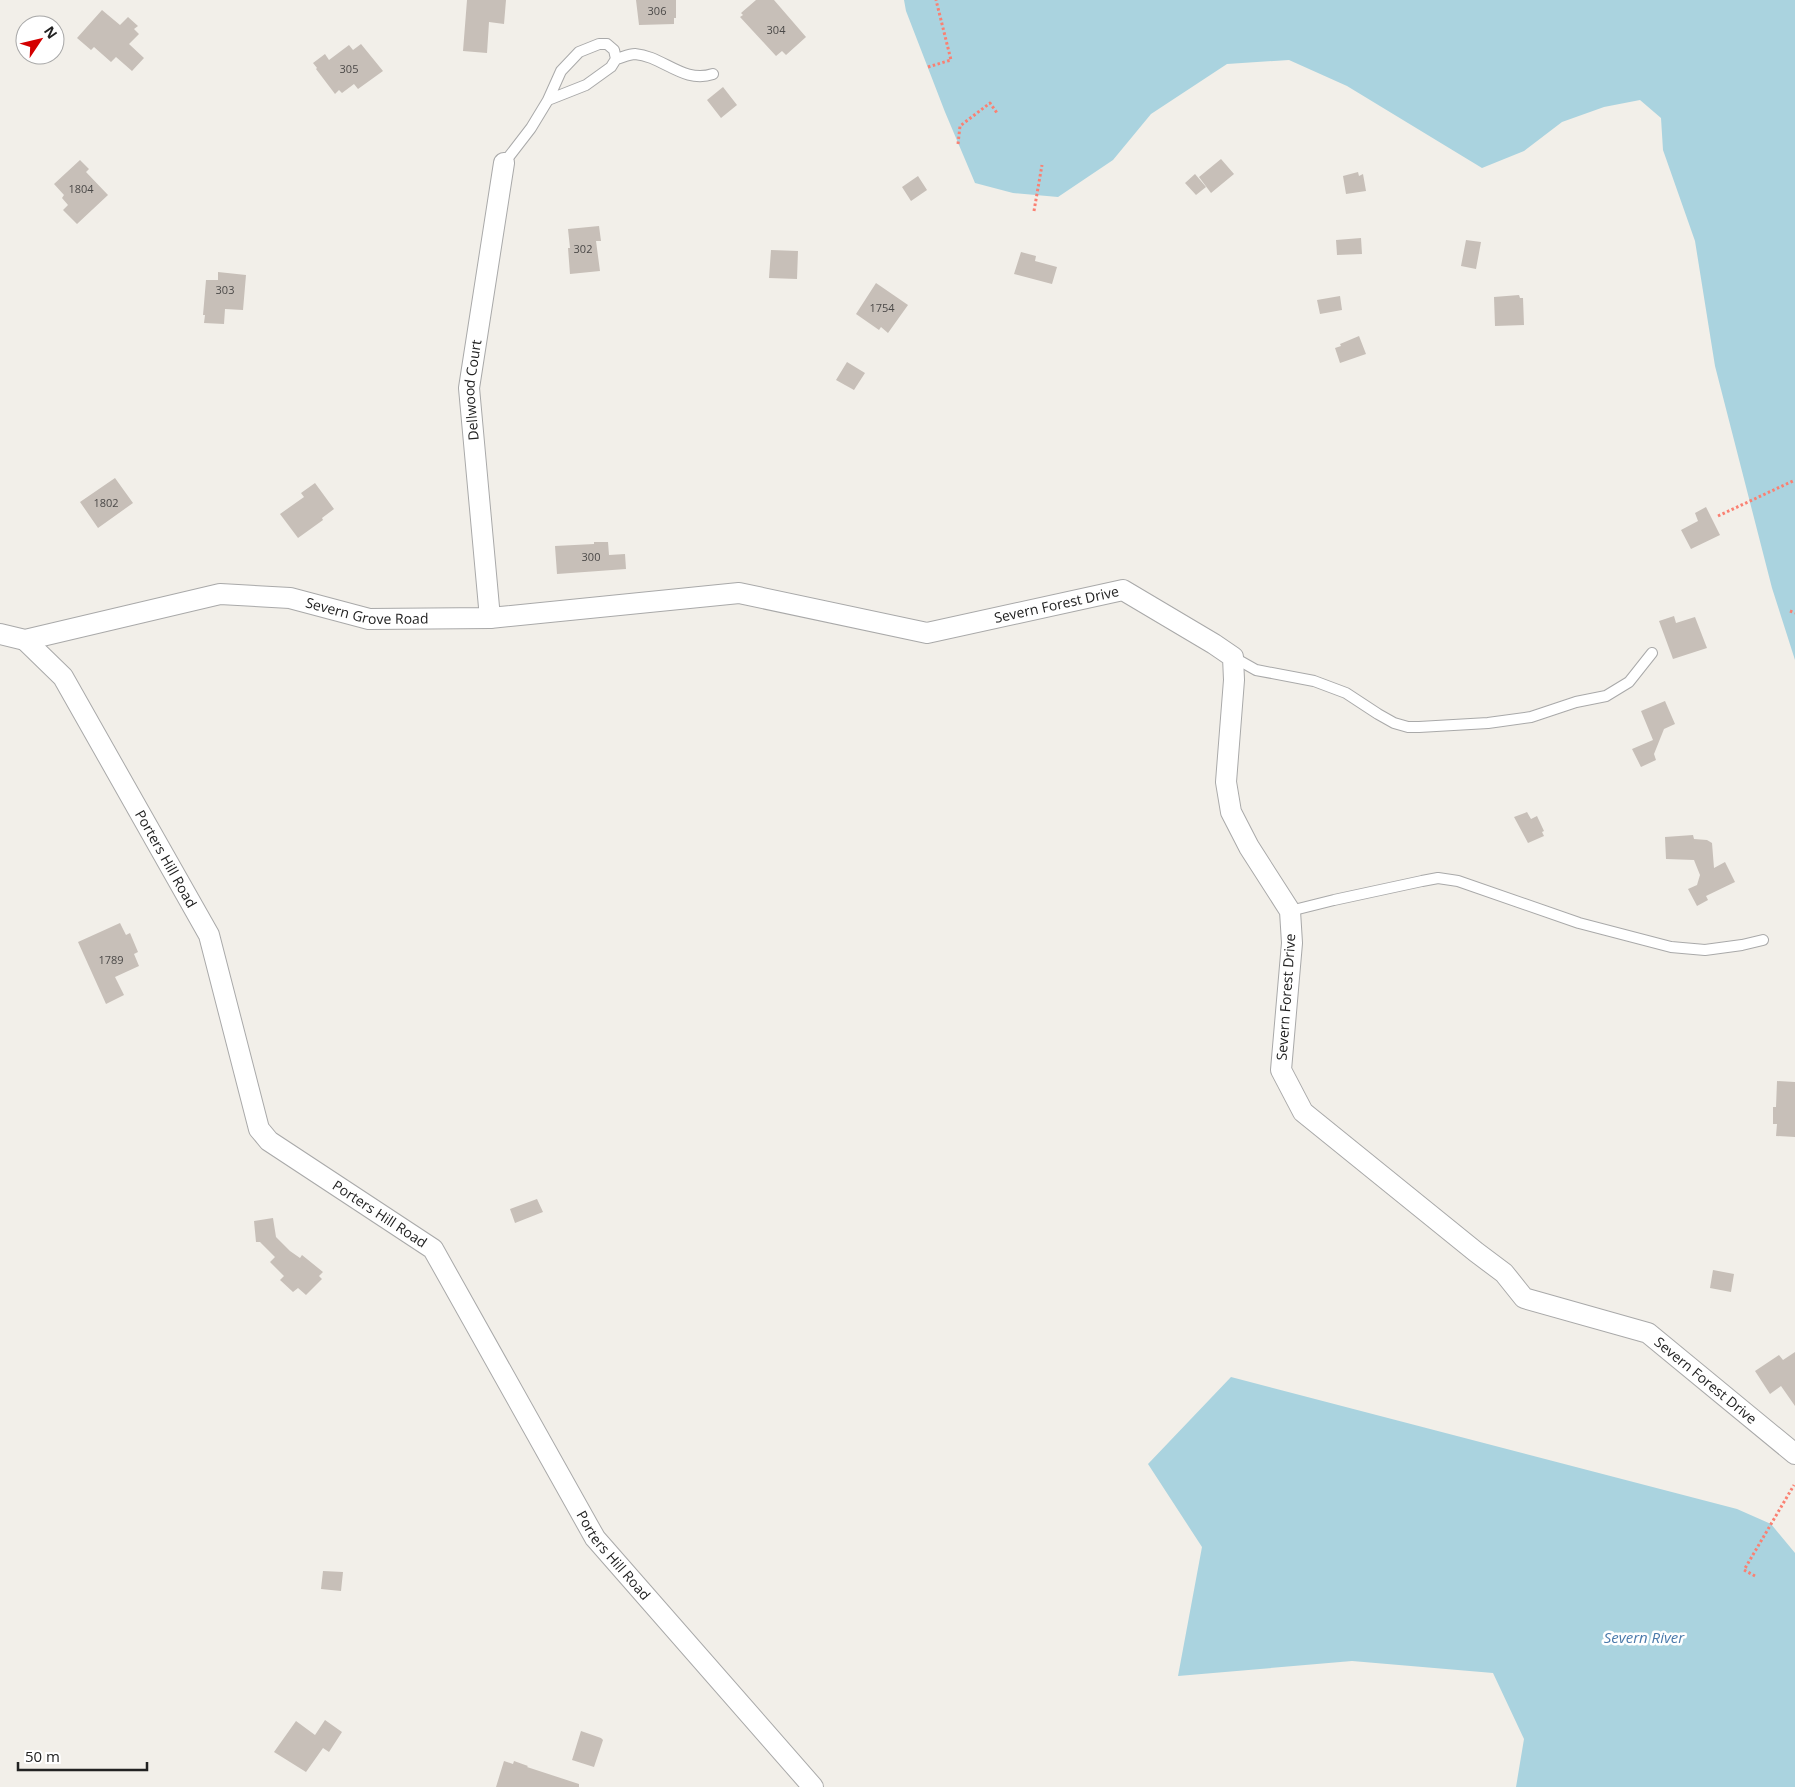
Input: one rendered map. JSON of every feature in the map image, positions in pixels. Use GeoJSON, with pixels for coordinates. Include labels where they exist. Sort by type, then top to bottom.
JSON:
{"type":"FeatureCollection","features":[{"type":"Feature","properties":{"kind":"street","name":"Dellwood Court"},"geometry":{"type":"LineString","coordinates":[[490,618],[469,388],[504,163]]}},
{"type":"Feature","properties":{"kind":"street","name":"Severn Forest Drive"},"geometry":{"type":"LineString","coordinates":[[739,593],[927,633],[1123,590],[1233,657],[1234,680],[1226,782],[1231,812],[1249,847],[1290,911],[1292,944],[1281,1070],[1303,1112],[1504,1273],[1524,1298],[1648,1332],[1795,1454]]}},
{"type":"Feature","properties":{"kind":"street","name":"Severn Grove Road"},"geometry":{"type":"LineString","coordinates":[[0,634],[25,640],[220,594],[290,598],[369,619],[490,618],[739,593]]}},
{"type":"Feature","properties":{"kind":"street","name":"Porters Hill Road"},"geometry":{"type":"LineString","coordinates":[[25,640],[63,677],[209,935],[259,1129],[269,1141],[433,1249],[595,1538],[813,1787]]}},
{"type":"Feature","properties":{"kind":"lane"},"geometry":{"type":"LineString","coordinates":[[504,163],[531,128],[548,100],[560,72],[579,52],[598,44],[606,44],[614,50],[616,60]]}},
{"type":"Feature","properties":{"kind":"lane"},"geometry":{"type":"LineString","coordinates":[[548,100],[586,85],[611,67],[616,60],[634,54],[654,59],[683,74],[703,78],[713,74]]}},
{"type":"Feature","properties":{"kind":"lane"},"geometry":{"type":"LineString","coordinates":[[1233,657],[1256,670],[1314,681],[1346,693],[1394,723],[1408,727],[1419,727],[1488,723],[1531,716],[1576,702],[1606,696],[1629,682],[1652,653]]}},
{"type":"Feature","properties":{"kind":"lane"},"geometry":{"type":"LineString","coordinates":[[1290,911],[1393,886],[1438,878],[1458,881],[1579,923],[1671,947],[1705,950],[1763,940]]}},
{"type":"Feature","properties":{"kind":"path"},"geometry":{"type":"LineString","coordinates":[[928,68],[951,60],[936,0]]}},
{"type":"Feature","properties":{"kind":"path"},"geometry":{"type":"LineString","coordinates":[[958,144],[960,126],[990,103],[997,113]]}},
{"type":"Feature","properties":{"kind":"path"},"geometry":{"type":"LineString","coordinates":[[1034,211],[1042,165]]}},
{"type":"Feature","properties":{"kind":"path"},"geometry":{"type":"LineString","coordinates":[[1718,516],[1795,480]]}},
{"type":"Feature","properties":{"kind":"path"},"geometry":{"type":"LineString","coordinates":[[1790,611],[1795,614]]}},
{"type":"Feature","properties":{"kind":"path"},"geometry":{"type":"LineString","coordinates":[[1755,1576],[1744,1570],[1794,1485]]}},
{"type":"Feature","properties":{"kind":"water"},"geometry":{"type":"Polygon","coordinates":[[[904,0],[1795,0],[1795,660],[1772,588],[1715,366],[1695,241],[1663,150],[1661,118],[1640,100],[1604,107],[1562,122],[1524,151],[1482,168],[1347,86],[1289,60],[1227,64],[1151,114],[1113,160],[1058,197],[1013,193],[975,183],[945,112],[906,11],[904,0]]]}},
{"type":"Feature","properties":{"kind":"water","name":"Severn River"},"geometry":{"type":"Polygon","coordinates":[[[1231,1377],[1737,1509],[1771,1524],[1795,1553],[1795,1787],[1516,1787],[1524,1739],[1493,1673],[1352,1661],[1178,1676],[1202,1547],[1148,1464],[1231,1377]]]}},
{"type":"Feature","properties":{"kind":"building"},"geometry":{"type":"Polygon","coordinates":[[[467,0],[506,0],[504,24],[489,22],[487,53],[463,51],[467,0]]]}},
{"type":"Feature","properties":{"kind":"building"},"geometry":{"type":"Polygon","coordinates":[[[636,0],[676,0],[674,24],[639,25],[636,0]]]}},
{"type":"Feature","properties":{"kind":"building"},"geometry":{"type":"Polygon","coordinates":[[[756,0],[774,0],[806,37],[786,55],[782,51],[776,56],[740,17],[743,15],[741,13],[756,0]]]}},
{"type":"Feature","properties":{"kind":"building"},"geometry":{"type":"Polygon","coordinates":[[[102,10],[120,25],[128,17],[138,26],[134,29],[139,34],[129,44],[144,58],[132,71],[116,57],[111,62],[94,47],[91,50],[77,38],[102,10]]]}},
{"type":"Feature","properties":{"kind":"building"},"geometry":{"type":"Polygon","coordinates":[[[361,44],[383,71],[358,89],[354,84],[342,93],[339,90],[335,94],[313,63],[325,54],[329,60],[349,45],[353,50],[361,44]]]}},
{"type":"Feature","properties":{"kind":"building"},"geometry":{"type":"Polygon","coordinates":[[[723,87],[737,105],[721,118],[707,100],[723,87]]]}},
{"type":"Feature","properties":{"kind":"building"},"geometry":{"type":"Polygon","coordinates":[[[1221,159],[1234,174],[1211,193],[1199,177],[1221,159]]]}},
{"type":"Feature","properties":{"kind":"building"},"geometry":{"type":"Polygon","coordinates":[[[80,160],[89,169],[86,172],[108,195],[77,224],[63,210],[68,205],[62,198],[64,195],[54,184],[80,160]]]}},
{"type":"Feature","properties":{"kind":"building"},"geometry":{"type":"Polygon","coordinates":[[[1358,172],[1359,176],[1363,174],[1366,191],[1346,194],[1343,176],[1358,172]]]}},
{"type":"Feature","properties":{"kind":"building"},"geometry":{"type":"Polygon","coordinates":[[[1195,174],[1206,187],[1196,195],[1185,183],[1195,174]]]}},
{"type":"Feature","properties":{"kind":"building"},"geometry":{"type":"Polygon","coordinates":[[[918,176],[927,190],[911,201],[902,187],[918,176]]]}},
{"type":"Feature","properties":{"kind":"building"},"geometry":{"type":"Polygon","coordinates":[[[599,226],[601,241],[596,241],[600,271],[570,274],[568,229],[599,226]]]}},
{"type":"Feature","properties":{"kind":"building"},"geometry":{"type":"Polygon","coordinates":[[[1361,238],[1362,254],[1337,255],[1336,240],[1361,238]]]}},
{"type":"Feature","properties":{"kind":"building"},"geometry":{"type":"Polygon","coordinates":[[[1466,240],[1481,242],[1476,269],[1461,266],[1466,240]]]}},
{"type":"Feature","properties":{"kind":"building"},"geometry":{"type":"Polygon","coordinates":[[[771,250],[798,251],[797,279],[769,278],[771,250]]]}},
{"type":"Feature","properties":{"kind":"building"},"geometry":{"type":"Polygon","coordinates":[[[1021,252],[1036,256],[1035,261],[1057,267],[1052,284],[1014,274],[1021,252]]]}},
{"type":"Feature","properties":{"kind":"building"},"geometry":{"type":"Polygon","coordinates":[[[218,272],[246,275],[243,310],[225,309],[224,324],[204,323],[206,280],[218,280],[218,272]]]}},
{"type":"Feature","properties":{"kind":"building"},"geometry":{"type":"Polygon","coordinates":[[[876,283],[908,305],[888,333],[881,327],[879,330],[856,314],[876,283]]]}},
{"type":"Feature","properties":{"kind":"building"},"geometry":{"type":"Polygon","coordinates":[[[1519,295],[1520,298],[1523,298],[1524,325],[1495,326],[1494,297],[1519,295]]]}},
{"type":"Feature","properties":{"kind":"building"},"geometry":{"type":"Polygon","coordinates":[[[1340,296],[1342,310],[1320,314],[1317,300],[1340,296]]]}},
{"type":"Feature","properties":{"kind":"building"},"geometry":{"type":"Polygon","coordinates":[[[1359,336],[1366,354],[1340,363],[1335,348],[1359,336]]]}},
{"type":"Feature","properties":{"kind":"building"},"geometry":{"type":"Polygon","coordinates":[[[847,362],[865,373],[854,390],[836,380],[847,362]]]}},
{"type":"Feature","properties":{"kind":"building"},"geometry":{"type":"Polygon","coordinates":[[[115,478],[133,503],[98,528],[80,502],[115,478]]]}},
{"type":"Feature","properties":{"kind":"building"},"geometry":{"type":"Polygon","coordinates":[[[315,483],[334,509],[322,518],[323,520],[298,538],[280,514],[304,497],[301,493],[315,483]]]}},
{"type":"Feature","properties":{"kind":"building"},"geometry":{"type":"Polygon","coordinates":[[[1706,507],[1720,535],[1691,549],[1681,530],[1698,521],[1695,513],[1706,507]]]}},
{"type":"Feature","properties":{"kind":"building"},"geometry":{"type":"Polygon","coordinates":[[[594,542],[608,542],[609,555],[625,554],[626,569],[557,574],[555,546],[594,544],[594,542]]]}},
{"type":"Feature","properties":{"kind":"building"},"geometry":{"type":"Polygon","coordinates":[[[1674,616],[1676,623],[1695,617],[1707,648],[1673,659],[1659,621],[1674,616]]]}},
{"type":"Feature","properties":{"kind":"building"},"geometry":{"type":"Polygon","coordinates":[[[1665,701],[1675,724],[1664,729],[1654,754],[1656,760],[1641,767],[1632,749],[1653,740],[1641,711],[1665,701]]]}},
{"type":"Feature","properties":{"kind":"building"},"geometry":{"type":"Polygon","coordinates":[[[1527,812],[1531,819],[1537,816],[1544,831],[1542,832],[1544,836],[1528,843],[1514,817],[1527,812]]]}},
{"type":"Feature","properties":{"kind":"building"},"geometry":{"type":"Polygon","coordinates":[[[1693,835],[1694,839],[1707,840],[1712,843],[1714,868],[1725,862],[1735,882],[1706,896],[1708,900],[1697,906],[1688,889],[1697,885],[1700,875],[1694,860],[1666,859],[1665,837],[1693,835]]]}},
{"type":"Feature","properties":{"kind":"building"},"geometry":{"type":"Polygon","coordinates":[[[120,923],[126,935],[130,933],[138,952],[134,954],[139,966],[115,977],[124,995],[106,1004],[78,942],[120,923]]]}},
{"type":"Feature","properties":{"kind":"building"},"geometry":{"type":"Polygon","coordinates":[[[1777,1081],[1795,1082],[1795,1137],[1776,1136],[1777,1124],[1773,1124],[1773,1107],[1776,1107],[1777,1081]]]}},
{"type":"Feature","properties":{"kind":"building"},"geometry":{"type":"Polygon","coordinates":[[[537,1199],[543,1212],[515,1223],[510,1209],[537,1199]]]}},
{"type":"Feature","properties":{"kind":"building"},"geometry":{"type":"Polygon","coordinates":[[[273,1218],[276,1237],[290,1251],[300,1258],[302,1255],[323,1272],[319,1276],[322,1279],[306,1295],[298,1288],[293,1292],[280,1280],[284,1276],[270,1262],[275,1257],[260,1242],[256,1242],[254,1221],[273,1218]]]}},
{"type":"Feature","properties":{"kind":"building"},"geometry":{"type":"Polygon","coordinates":[[[1713,1270],[1734,1274],[1731,1292],[1710,1288],[1713,1270]]]}},
{"type":"Feature","properties":{"kind":"building"},"geometry":{"type":"Polygon","coordinates":[[[1795,1352],[1795,1406],[1781,1386],[1770,1394],[1755,1371],[1779,1355],[1783,1360],[1795,1352]]]}},
{"type":"Feature","properties":{"kind":"building"},"geometry":{"type":"Polygon","coordinates":[[[323,1571],[343,1572],[341,1591],[321,1589],[323,1571]]]}},
{"type":"Feature","properties":{"kind":"building"},"geometry":{"type":"Polygon","coordinates":[[[325,1720],[342,1732],[329,1752],[323,1748],[306,1772],[274,1752],[296,1721],[315,1735],[325,1720]]]}},
{"type":"Feature","properties":{"kind":"building"},"geometry":{"type":"Polygon","coordinates":[[[581,1731],[603,1740],[594,1767],[572,1760],[581,1731]]]}},
{"type":"Feature","properties":{"kind":"building"},"geometry":{"type":"Polygon","coordinates":[[[504,1761],[513,1764],[514,1761],[579,1784],[579,1787],[496,1787],[504,1761]]]}}]}
